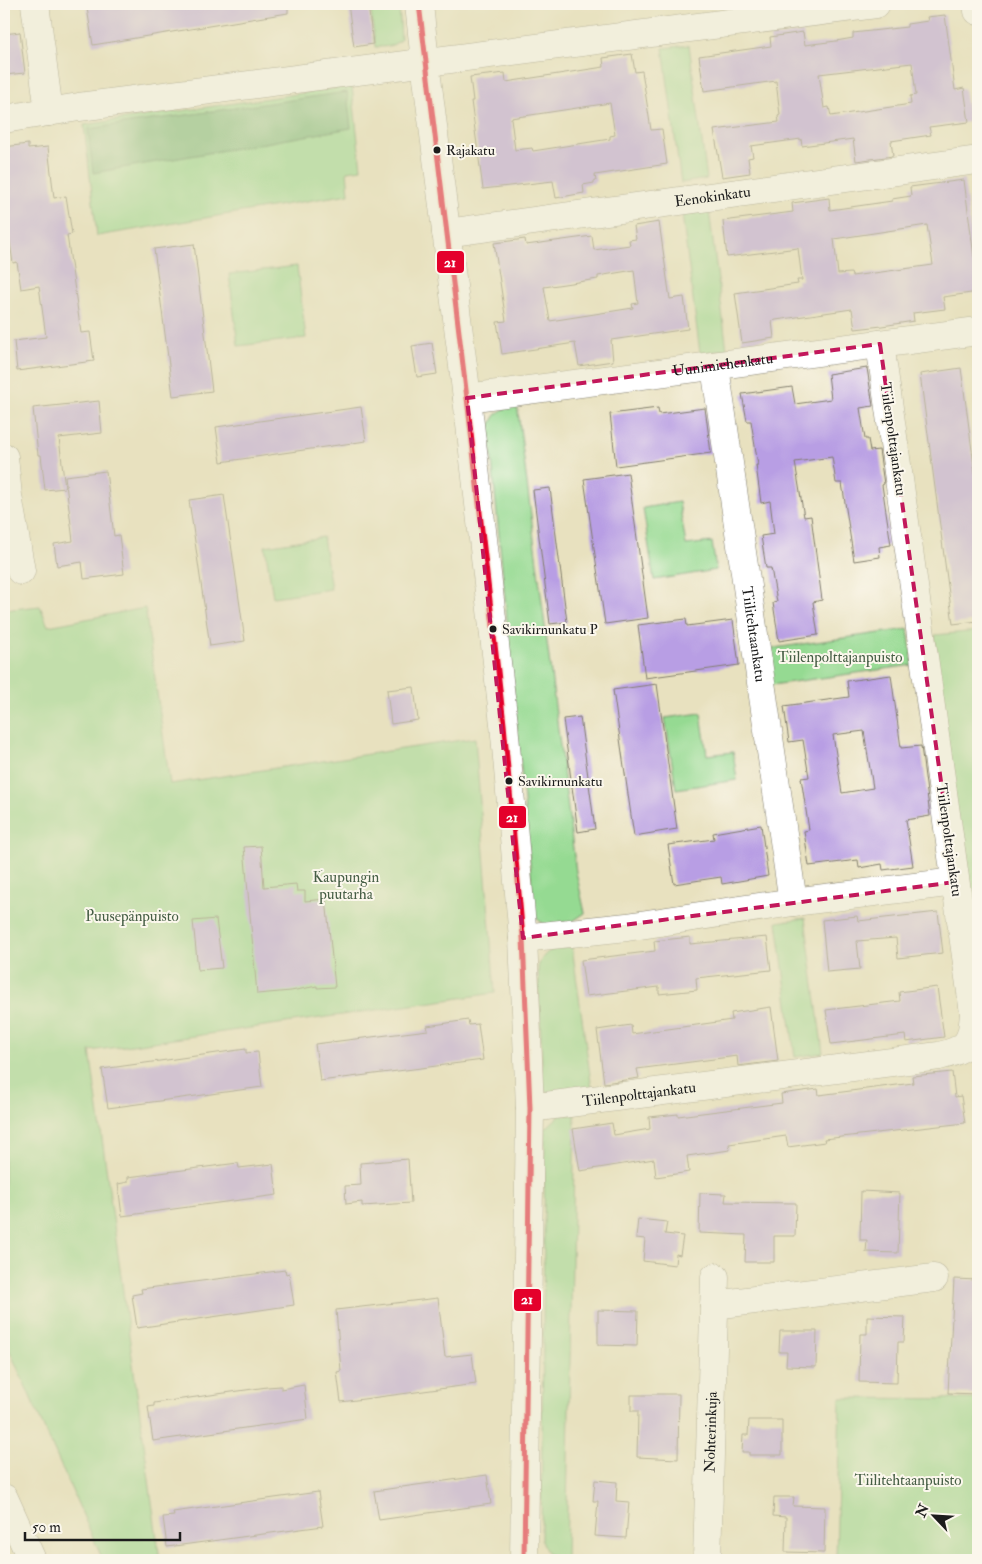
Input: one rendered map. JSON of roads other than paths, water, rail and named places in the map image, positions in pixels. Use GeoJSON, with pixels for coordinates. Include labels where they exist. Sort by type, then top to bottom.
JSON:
{"type":"FeatureCollection","features":[{"type":"Feature","properties":{"kind":"street"},"geometry":{"type":"LineString","coordinates":[[35,4],[49,112]]}},
{"type":"Feature","properties":{"kind":"street"},"geometry":{"type":"LineString","coordinates":[[419,4],[424,62],[467,398],[504,724],[523,938],[530,1108],[524,1560]]}},
{"type":"Feature","properties":{"kind":"street"},"geometry":{"type":"LineString","coordinates":[[4,119],[79,107],[876,4]]}},
{"type":"Feature","properties":{"kind":"street"},"geometry":{"type":"LineString","coordinates":[[978,4],[978,10]]}},
{"type":"Feature","properties":{"kind":"street","name":"Eenokinkatu"},"geometry":{"type":"LineString","coordinates":[[446,233],[978,160]]}},
{"type":"Feature","properties":{"kind":"street","name":"Uunimiehenkatu"},"geometry":{"type":"LineString","coordinates":[[467,398],[978,331]]}},
{"type":"Feature","properties":{"kind":"street","name":"Tiilenpolttajankatu"},"geometry":{"type":"LineString","coordinates":[[530,1108],[939,1056],[952,1053],[966,1046],[973,1032],[974,1013],[880,344]]}},
{"type":"Feature","properties":{"kind":"street","name":"Tiilitehtaankatu"},"geometry":{"type":"LineString","coordinates":[[715,366],[793,902]]}},
{"type":"Feature","properties":{"kind":"street"},"geometry":{"type":"LineString","coordinates":[[4,457],[6,497],[21,571]]}},
{"type":"Feature","properties":{"kind":"street"},"geometry":{"type":"LineString","coordinates":[[523,938],[627,927],[793,902],[955,882]]}},
{"type":"Feature","properties":{"kind":"street","name":"Nohterinkuja"},"geometry":{"type":"LineString","coordinates":[[707,1560],[715,1277]]}},
{"type":"Feature","properties":{"kind":"street"},"geometry":{"type":"LineString","coordinates":[[714,1305],[934,1278]]}},
{"type":"Feature","properties":{"kind":"street"},"geometry":{"type":"LineString","coordinates":[[4,1498],[32,1560]]}},
{"type":"Feature","properties":{"kind":"place","name":"Rajakatu"},"geometry":{"type":"Point","coordinates":[437,150]}},
{"type":"Feature","properties":{"kind":"place","name":"Savikirnunkatu P"},"geometry":{"type":"Point","coordinates":[493,629]}},
{"type":"Feature","properties":{"kind":"place","name":"Savikirnunkatu"},"geometry":{"type":"Point","coordinates":[509,781]}},
{"type":"Feature","properties":{"kind":"park label","name":"Tiilenpolttajanpuisto"},"geometry":{"type":"Point","coordinates":[840,657]}},
{"type":"Feature","properties":{"kind":"park label","name":"Kaupungin puutarha"},"geometry":{"type":"Point","coordinates":[346,886]}},
{"type":"Feature","properties":{"kind":"park label","name":"Puusepänpuisto"},"geometry":{"type":"Point","coordinates":[132,916]}},
{"type":"Feature","properties":{"kind":"park label","name":"Tiilitehtaanpuisto"},"geometry":{"type":"Point","coordinates":[908,1480]}}]}
